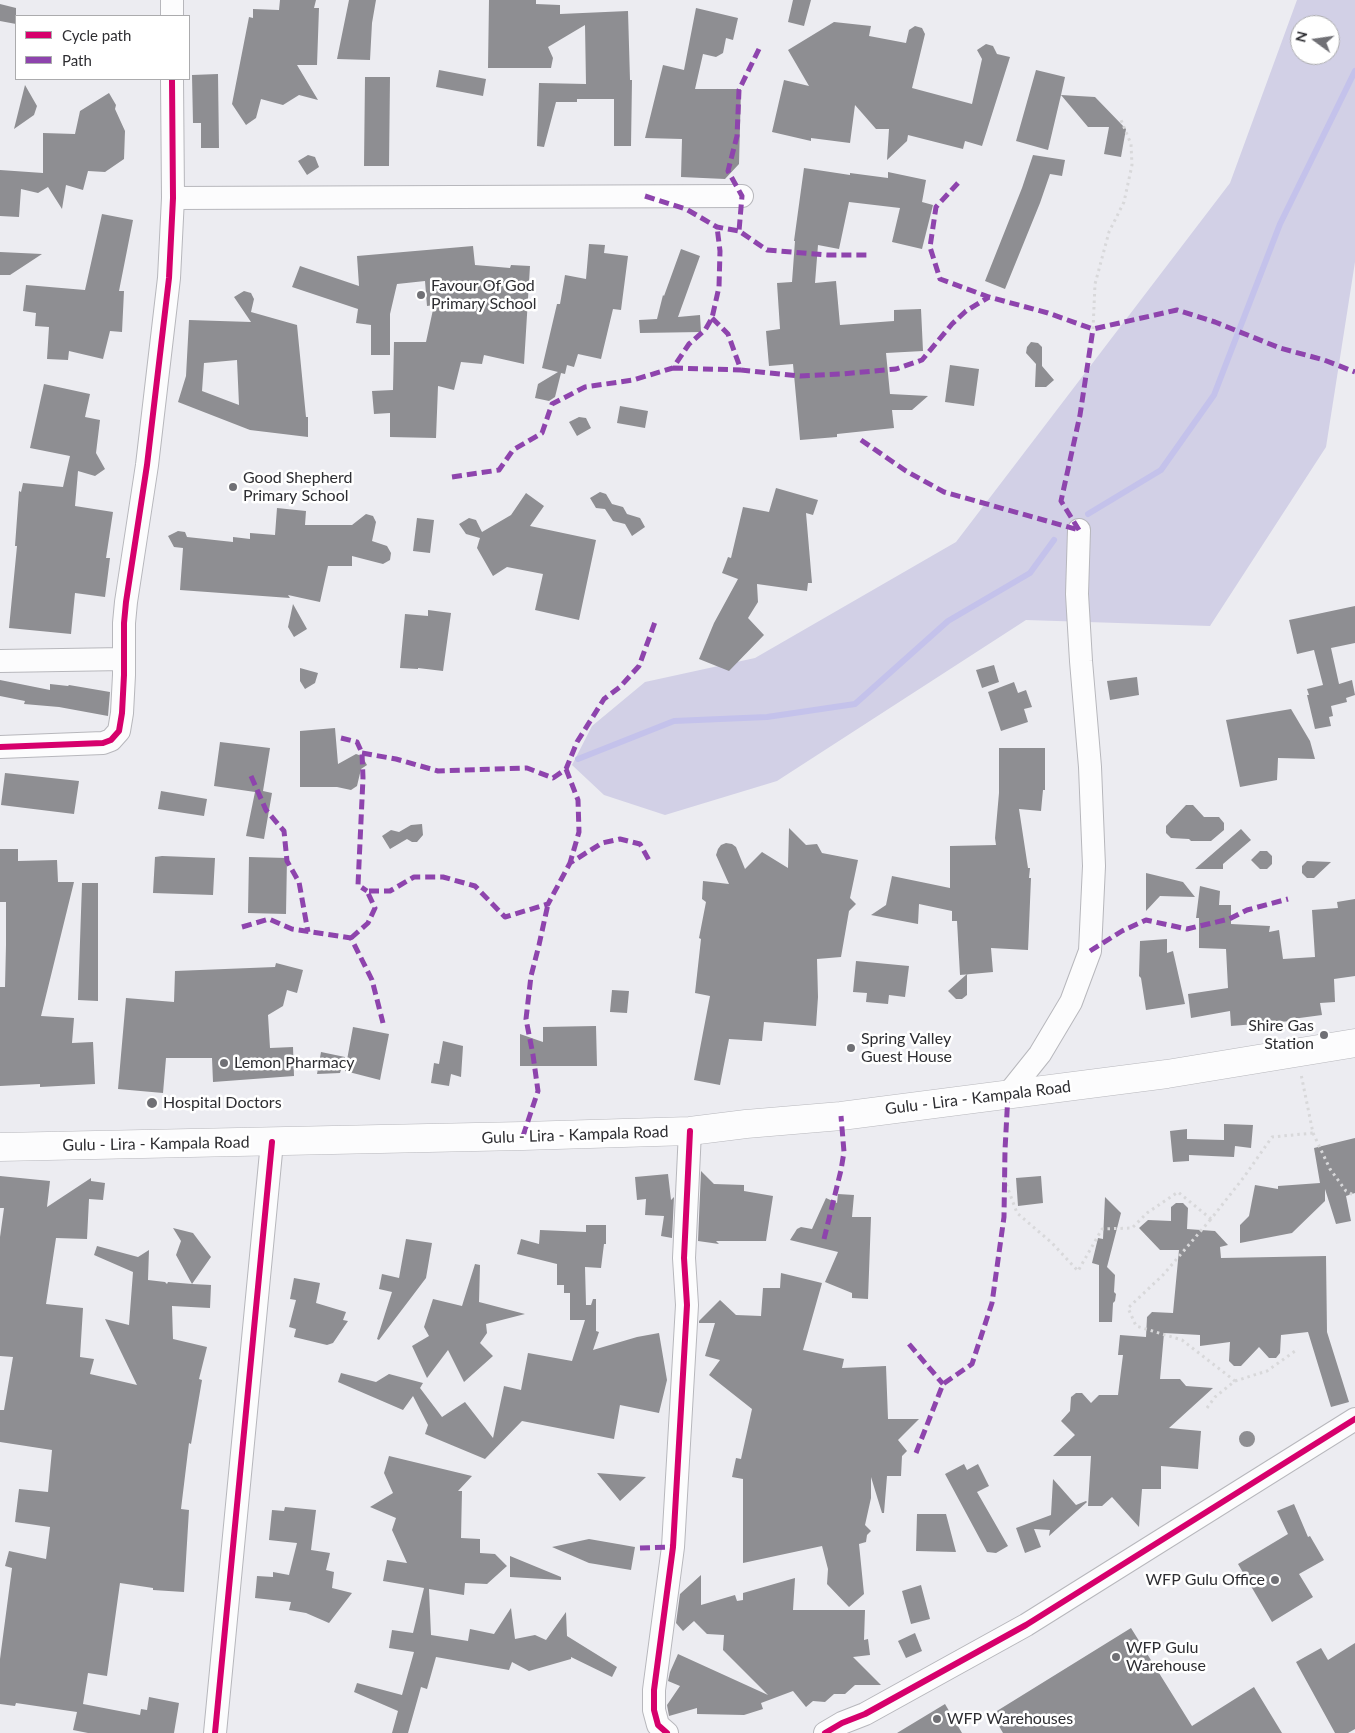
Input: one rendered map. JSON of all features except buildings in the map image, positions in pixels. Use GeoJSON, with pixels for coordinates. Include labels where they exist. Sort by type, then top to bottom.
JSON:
{"type":"FeatureCollection","features":[{"type":"Feature","properties":{"kind":"main road","name":"Gulu - Lira - Kampala Road"},"geometry":{"type":"LineString","coordinates":[[0,1147],[690,1131],[841,1116],[1167,1074],[1355,1043]]}},
{"type":"Feature","properties":{"kind":"street"},"geometry":{"type":"LineString","coordinates":[[172,0],[172,15]]}},
{"type":"Feature","properties":{"kind":"street"},"geometry":{"type":"LineString","coordinates":[[0,747],[103,744],[112,740],[119,731],[122,713],[126,602],[146,465],[169,278],[173,198],[172,80]]}},
{"type":"Feature","properties":{"kind":"street"},"geometry":{"type":"LineString","coordinates":[[173,198],[742,196]]}},
{"type":"Feature","properties":{"kind":"street"},"geometry":{"type":"LineString","coordinates":[[1008,1094],[1040,1054],[1071,1002],[1090,951],[1094,866],[1090,767],[1077,594],[1079,530]]}},
{"type":"Feature","properties":{"kind":"street"},"geometry":{"type":"LineString","coordinates":[[0,661],[124,660]]}},
{"type":"Feature","properties":{"kind":"street"},"geometry":{"type":"LineString","coordinates":[[667,1733],[658,1725],[654,1710],[654,1690],[673,1538],[688,1305],[684,1258],[690,1131]]}},
{"type":"Feature","properties":{"kind":"street"},"geometry":{"type":"LineString","coordinates":[[215,1733],[272,1142]]}},
{"type":"Feature","properties":{"kind":"street"},"geometry":{"type":"LineString","coordinates":[[825,1733],[842,1723],[866,1714],[1026,1625],[1355,1419]]}},
{"type":"Feature","properties":{"kind":"path"},"geometry":{"type":"LineString","coordinates":[[1093,329],[1095,284],[1109,232],[1124,202],[1132,165],[1132,144],[1120,120]]}},
{"type":"Feature","properties":{"kind":"path"},"geometry":{"type":"LineString","coordinates":[[1296,1053],[1313,1133],[1330,1169],[1346,1191],[1355,1196]]}},
{"type":"Feature","properties":{"kind":"path"},"geometry":{"type":"LineString","coordinates":[[1235,1381],[1182,1340],[1136,1326],[1128,1308],[1163,1275],[1211,1219],[1272,1137],[1313,1133]]}},
{"type":"Feature","properties":{"kind":"path"},"geometry":{"type":"LineString","coordinates":[[1004,1178],[1017,1213],[1052,1243],[1078,1271],[1102,1229],[1132,1228],[1147,1213],[1178,1192],[1211,1219]]}},
{"type":"Feature","properties":{"kind":"path"},"geometry":{"type":"LineString","coordinates":[[1207,1408],[1215,1397],[1235,1381],[1267,1370],[1298,1349]]}},
{"type":"Feature","properties":{"kind":"shaded area"},"geometry":{"type":"Polygon","coordinates":[[[1297,0],[1355,0],[1355,262],[1326,447],[1210,626],[1026,620],[777,781],[665,815],[604,795],[572,765],[592,726],[645,682],[755,658],[956,542],[1230,183],[1290,19],[1290,65],[1340,65],[1340,15],[1292,15],[1297,0]]]}},
{"type":"Feature","properties":{"kind":"waterway"},"geometry":{"type":"LineString","coordinates":[[1088,514],[1161,470],[1214,395],[1280,224],[1355,71]]}},
{"type":"Feature","properties":{"kind":"waterway"},"geometry":{"type":"LineString","coordinates":[[578,759],[674,721],[767,717],[855,704],[948,621],[1030,573],[1054,540]]}},
{"type":"Feature","properties":{"kind":"marked path"},"geometry":{"type":"LineString","coordinates":[[759,49],[739,90],[737,136],[728,171],[742,196],[739,231],[767,250],[828,255],[870,255]]}},
{"type":"Feature","properties":{"kind":"marked path"},"geometry":{"type":"LineString","coordinates":[[958,183],[936,207],[930,247],[940,279],[989,297],[1048,313],[1093,329],[1177,310],[1215,322],[1280,348],[1324,360],[1355,372]]}},
{"type":"Feature","properties":{"kind":"marked path"},"geometry":{"type":"LineString","coordinates":[[645,196],[686,209],[717,227],[739,231]]}},
{"type":"Feature","properties":{"kind":"marked path"},"geometry":{"type":"LineString","coordinates":[[452,477],[499,470],[513,450],[542,433],[552,404],[585,387],[633,380],[673,368],[689,344],[705,330],[712,318],[719,287],[720,251],[717,227]]}},
{"type":"Feature","properties":{"kind":"marked path"},"geometry":{"type":"LineString","coordinates":[[712,318],[728,334],[741,370],[800,376],[841,374],[896,369],[922,360],[952,324],[966,311],[989,297]]}},
{"type":"Feature","properties":{"kind":"marked path"},"geometry":{"type":"LineString","coordinates":[[1079,530],[1061,501],[1080,415],[1093,329]]}},
{"type":"Feature","properties":{"kind":"marked path"},"geometry":{"type":"LineString","coordinates":[[673,368],[741,370]]}},
{"type":"Feature","properties":{"kind":"marked path"},"geometry":{"type":"LineString","coordinates":[[861,440],[906,471],[944,492],[1079,530]]}},
{"type":"Feature","properties":{"kind":"marked path"},"geometry":{"type":"LineString","coordinates":[[362,753],[396,759],[438,771],[527,768],[553,778],[566,769],[577,742],[604,699],[620,687],[639,666],[655,622]]}},
{"type":"Feature","properties":{"kind":"marked path"},"geometry":{"type":"LineString","coordinates":[[341,738],[357,742],[362,753],[363,778],[358,885],[367,891]]}},
{"type":"Feature","properties":{"kind":"marked path"},"geometry":{"type":"LineString","coordinates":[[566,769],[578,800],[579,832],[570,863]]}},
{"type":"Feature","properties":{"kind":"marked path"},"geometry":{"type":"LineString","coordinates":[[251,776],[266,810],[284,831],[287,861],[299,882],[308,932]]}},
{"type":"Feature","properties":{"kind":"marked path"},"geometry":{"type":"LineString","coordinates":[[351,938],[368,923],[375,908],[367,891],[390,891],[414,877],[443,877],[475,886],[505,917],[548,904],[570,863],[602,843],[620,839],[640,844],[650,862]]}},
{"type":"Feature","properties":{"kind":"marked path"},"geometry":{"type":"LineString","coordinates":[[1090,951],[1122,931],[1146,920],[1187,929],[1229,919],[1247,910],[1288,899]]}},
{"type":"Feature","properties":{"kind":"marked path"},"geometry":{"type":"LineString","coordinates":[[523,1136],[538,1091],[526,1019],[531,976],[548,904]]}},
{"type":"Feature","properties":{"kind":"marked path"},"geometry":{"type":"LineString","coordinates":[[242,927],[269,919],[292,929],[351,938],[372,980],[383,1023]]}},
{"type":"Feature","properties":{"kind":"marked path"},"geometry":{"type":"LineString","coordinates":[[916,1453],[943,1384],[972,1364],[992,1303],[1004,1217],[1008,1094]]}},
{"type":"Feature","properties":{"kind":"marked path"},"geometry":{"type":"LineString","coordinates":[[824,1239],[844,1152],[841,1116]]}},
{"type":"Feature","properties":{"kind":"marked path"},"geometry":{"type":"LineString","coordinates":[[909,1344],[943,1384]]}},
{"type":"Feature","properties":{"kind":"marked path"},"geometry":{"type":"LineString","coordinates":[[640,1548],[673,1547]]}},
{"type":"Feature","properties":{"kind":"cycle path"},"geometry":{"type":"LineString","coordinates":[[0,747],[103,743],[111,740],[119,731],[122,713],[126,602],[147,465],[169,278],[173,198],[172,80]]}},
{"type":"Feature","properties":{"kind":"cycle path"},"geometry":{"type":"LineString","coordinates":[[667,1733],[658,1725],[654,1710],[654,1690],[673,1547],[687,1305],[684,1258],[690,1131]]}},
{"type":"Feature","properties":{"kind":"cycle path"},"geometry":{"type":"LineString","coordinates":[[215,1733],[272,1142]]}},
{"type":"Feature","properties":{"kind":"cycle path"},"geometry":{"type":"LineString","coordinates":[[825,1733],[842,1723],[865,1714],[1026,1625],[1355,1419]]}},
{"type":"Feature","properties":{"kind":"place","name":"Favour Of God Primary School"},"geometry":{"type":"Point","coordinates":[421,295]}},
{"type":"Feature","properties":{"kind":"place","name":"Good Shepherd Primary School"},"geometry":{"type":"Point","coordinates":[233,487]}},
{"type":"Feature","properties":{"kind":"place","name":"Shire Gas Station"},"geometry":{"type":"Point","coordinates":[1324,1035]}},
{"type":"Feature","properties":{"kind":"place","name":"Spring Valley Guest House"},"geometry":{"type":"Point","coordinates":[851,1048]}},
{"type":"Feature","properties":{"kind":"place","name":"Lemon Pharmacy"},"geometry":{"type":"Point","coordinates":[224,1063]}},
{"type":"Feature","properties":{"kind":"place","name":"Hospital Doctors"},"geometry":{"type":"Point","coordinates":[152,1103]}},
{"type":"Feature","properties":{"kind":"place","name":"WFP Gulu Office"},"geometry":{"type":"Point","coordinates":[1275,1580]}},
{"type":"Feature","properties":{"kind":"place","name":"WFP Gulu Warehouse"},"geometry":{"type":"Point","coordinates":[1116,1657]}},
{"type":"Feature","properties":{"kind":"place","name":"WFP Warehouses"},"geometry":{"type":"Point","coordinates":[937,1719]}}]}
